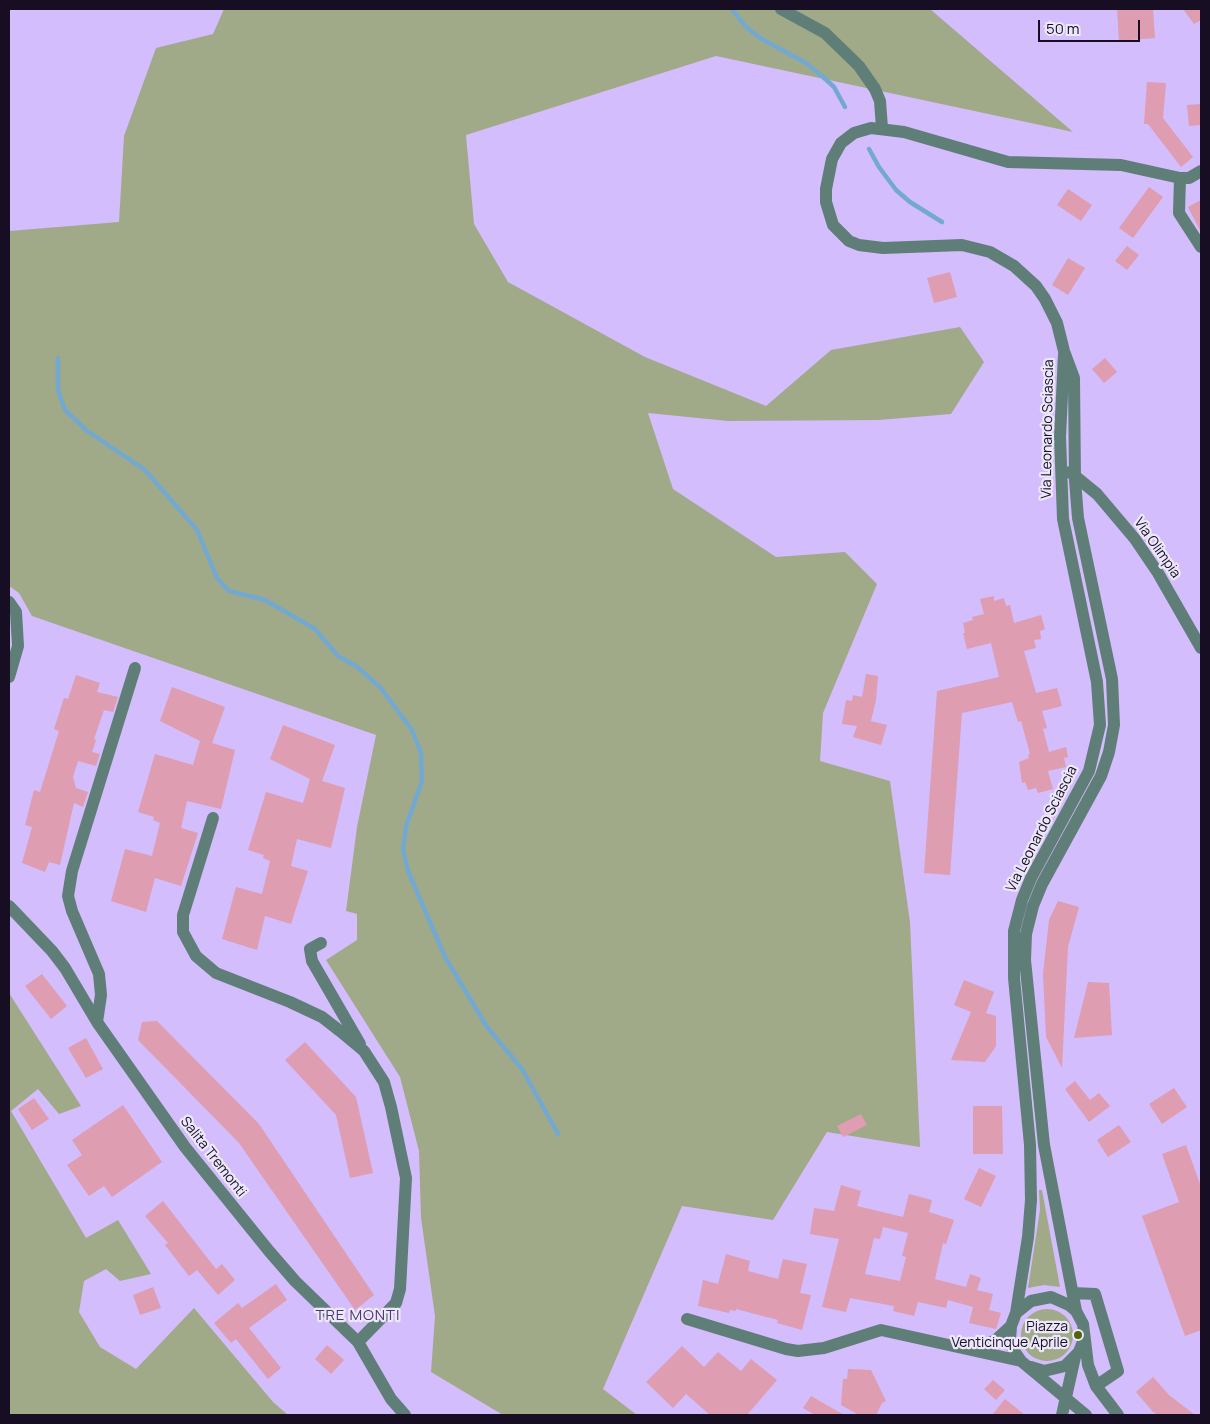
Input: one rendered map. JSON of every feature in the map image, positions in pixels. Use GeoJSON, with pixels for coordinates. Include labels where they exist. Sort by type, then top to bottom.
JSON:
{"type":"FeatureCollection","features":[{"type":"Feature","properties":{"kind":"street"},"geometry":{"type":"LineString","coordinates":[[781,9],[825,33],[859,66],[875,89],[880,100],[882,128]]}},
{"type":"Feature","properties":{"kind":"street","name":"Via Leonardo Sciascia"},"geometry":{"type":"LineString","coordinates":[[1076,1311],[1050,1178],[1024,960],[1026,934],[1042,884],[1098,784],[1110,752],[1115,711],[1112,679],[1078,518],[1075,475],[1074,378],[1064,351],[1057,323],[1045,299],[1026,276],[1001,258],[976,247],[962,245],[872,248],[850,241],[833,225],[826,202],[828,173],[832,159],[841,143],[854,133],[871,128],[882,128],[1008,162],[1120,165],[1180,178]]}},
{"type":"Feature","properties":{"kind":"street"},"geometry":{"type":"LineString","coordinates":[[1201,171],[1189,178],[1180,178],[1179,213],[1201,247]]}},
{"type":"Feature","properties":{"kind":"street","name":"Via Leonardo Sciascia"},"geometry":{"type":"LineString","coordinates":[[1016,1313],[1028,1237],[1031,1180],[1030,1145],[1015,1003],[1014,931],[1022,900],[1031,878],[1082,786],[1096,748],[1100,725],[1100,698],[1063,519],[1061,385],[1064,351]]}},
{"type":"Feature","properties":{"kind":"street","name":"Via Olimpia"},"geometry":{"type":"LineString","coordinates":[[1061,468],[1075,475],[1097,494],[1135,539],[1158,573],[1201,648]]}},
{"type":"Feature","properties":{"kind":"street"},"geometry":{"type":"LineString","coordinates":[[1076,584],[1090,581]]}},
{"type":"Feature","properties":{"kind":"street"},"geometry":{"type":"LineString","coordinates":[[9,602],[16,612],[18,646],[9,677]]}},
{"type":"Feature","properties":{"kind":"street"},"geometry":{"type":"LineString","coordinates":[[1087,636],[1102,633]]}},
{"type":"Feature","properties":{"kind":"street"},"geometry":{"type":"LineString","coordinates":[[97,1022],[102,994],[99,974],[72,911],[68,896],[72,871],[135,668]]}},
{"type":"Feature","properties":{"kind":"street"},"geometry":{"type":"LineString","coordinates":[[213,818],[183,916],[183,932],[196,956],[216,974],[290,1002],[322,1018],[364,1051]]}},
{"type":"Feature","properties":{"kind":"street","name":"Salita Tremonti"},"geometry":{"type":"LineString","coordinates":[[9,906],[52,951],[82,993],[97,1022],[185,1146],[295,1281],[358,1342],[391,1399],[405,1415]]}},
{"type":"Feature","properties":{"kind":"street"},"geometry":{"type":"LineString","coordinates":[[320,943],[310,950],[312,961],[384,1082],[392,1107],[406,1178],[400,1289],[396,1303],[358,1342]]}},
{"type":"Feature","properties":{"kind":"street"},"geometry":{"type":"LineString","coordinates":[[1031,1180],[1050,1178]]}},
{"type":"Feature","properties":{"kind":"street"},"geometry":{"type":"LineString","coordinates":[[1072,1288],[1095,1294],[1118,1371],[1098,1388]]}},
{"type":"Feature","properties":{"kind":"street"},"geometry":{"type":"LineString","coordinates":[[1080,1414],[1014,1351],[1010,1340],[1011,1326],[1016,1313],[1031,1300],[1051,1297],[1069,1304],[1076,1311],[1082,1324],[1088,1365],[1098,1388],[1118,1415]]}},
{"type":"Feature","properties":{"kind":"street"},"geometry":{"type":"LineString","coordinates":[[686,1319],[798,1351],[824,1348],[882,1330],[975,1350],[1044,1371],[1058,1369],[1075,1357]]}},
{"type":"Feature","properties":{"kind":"street"},"geometry":{"type":"LineString","coordinates":[[975,1350],[996,1340],[1011,1326]]}},
{"type":"Feature","properties":{"kind":"street"},"geometry":{"type":"LineString","coordinates":[[1060,1415],[1075,1357],[1084,1338]]}},
{"type":"Feature","properties":{"kind":"street"},"geometry":{"type":"LineString","coordinates":[[1050,1386],[1060,1415]]}},
{"type":"Feature","properties":{"kind":"green space"},"geometry":{"type":"Polygon","coordinates":[[[224,9],[930,9],[1073,132],[716,56],[466,135],[474,224],[508,282],[645,357],[766,406],[831,350],[960,327],[984,362],[951,414],[878,420],[728,421],[648,413],[673,489],[776,557],[845,552],[877,584],[823,713],[820,761],[890,781],[910,922],[920,1147],[827,1132],[773,1220],[682,1206],[603,1389],[637,1415],[503,1415],[431,1372],[435,1316],[421,1218],[419,1151],[400,1077],[326,960],[357,940],[357,914],[346,911],[357,827],[376,735],[32,616],[19,593],[9,586],[9,231],[119,222],[124,136],[156,48],[213,34],[224,9]]]}},
{"type":"Feature","properties":{"kind":"green space"},"geometry":{"type":"Polygon","coordinates":[[[9,993],[81,1106],[59,1114],[38,1089],[11,1111],[86,1238],[118,1220],[151,1274],[120,1281],[106,1269],[84,1281],[79,1312],[100,1347],[136,1369],[194,1308],[273,1402],[288,1415],[9,1415],[9,993]]]}},
{"type":"Feature","properties":{"kind":"green space"},"geometry":{"type":"Polygon","coordinates":[[[1039,1190],[1042,1190],[1060,1287],[1044,1285],[1028,1288],[1040,1210],[1039,1190]]]}},
{"type":"Feature","properties":{"kind":"green space"},"geometry":{"type":"Polygon","coordinates":[[[1047,1309],[1061,1313],[1069,1321],[1073,1335],[1069,1349],[1061,1357],[1047,1361],[1033,1357],[1025,1349],[1021,1335],[1025,1321],[1033,1313],[1047,1309]]]}},
{"type":"Feature","properties":{"kind":"building"},"geometry":{"type":"Polygon","coordinates":[[[1117,9],[1153,9],[1155,38],[1119,41],[1117,9]]]}},
{"type":"Feature","properties":{"kind":"building"},"geometry":{"type":"Polygon","coordinates":[[[1183,9],[1201,9],[1201,20],[1194,24],[1183,9]]]}},
{"type":"Feature","properties":{"kind":"building"},"geometry":{"type":"Polygon","coordinates":[[[1147,82],[1166,83],[1163,118],[1193,157],[1181,167],[1148,124],[1144,124],[1147,82]]]}},
{"type":"Feature","properties":{"kind":"building"},"geometry":{"type":"Polygon","coordinates":[[[1201,104],[1201,125],[1189,126],[1187,105],[1201,104]]]}},
{"type":"Feature","properties":{"kind":"building"},"geometry":{"type":"Polygon","coordinates":[[[1149,187],[1163,197],[1133,238],[1119,228],[1149,187]]]}},
{"type":"Feature","properties":{"kind":"building"},"geometry":{"type":"Polygon","coordinates":[[[1068,189],[1092,205],[1081,221],[1057,205],[1068,189]]]}},
{"type":"Feature","properties":{"kind":"building"},"geometry":{"type":"Polygon","coordinates":[[[1201,200],[1201,232],[1188,207],[1201,200]]]}},
{"type":"Feature","properties":{"kind":"building"},"geometry":{"type":"Polygon","coordinates":[[[1127,246],[1139,255],[1127,270],[1115,261],[1127,246]]]}},
{"type":"Feature","properties":{"kind":"building"},"geometry":{"type":"Polygon","coordinates":[[[1068,258],[1085,268],[1068,295],[1052,285],[1068,258]]]}},
{"type":"Feature","properties":{"kind":"building"},"geometry":{"type":"Polygon","coordinates":[[[950,272],[957,297],[934,303],[927,278],[950,272]]]}},
{"type":"Feature","properties":{"kind":"building"},"geometry":{"type":"Polygon","coordinates":[[[1105,358],[1117,372],[1104,383],[1092,369],[1105,358]]]}},
{"type":"Feature","properties":{"kind":"building"},"geometry":{"type":"Polygon","coordinates":[[[994,596],[994,601],[1004,598],[1006,606],[1010,605],[1014,623],[1041,615],[1045,629],[1040,631],[1041,639],[1034,640],[1036,648],[1024,651],[1036,693],[1057,688],[1062,706],[1042,711],[1047,728],[1043,729],[1049,752],[1066,747],[1068,757],[1064,758],[1066,767],[1048,771],[1053,789],[1038,793],[1036,788],[1028,790],[1025,782],[1022,783],[1019,762],[1029,758],[1028,755],[1030,754],[1021,721],[1018,722],[1012,702],[962,713],[950,875],[924,873],[937,691],[999,677],[991,643],[967,649],[963,633],[965,633],[963,623],[973,620],[972,617],[984,614],[980,599],[994,596]]]}},
{"type":"Feature","properties":{"kind":"building"},"geometry":{"type":"Polygon","coordinates":[[[866,674],[878,676],[876,700],[871,721],[887,725],[881,745],[853,737],[857,726],[842,724],[846,700],[852,701],[853,695],[862,697],[866,674]]]}},
{"type":"Feature","properties":{"kind":"building"},"geometry":{"type":"Polygon","coordinates":[[[76,675],[100,683],[97,692],[118,697],[113,712],[104,710],[94,739],[96,740],[92,752],[100,754],[96,766],[78,761],[73,777],[76,788],[88,792],[83,807],[74,803],[60,865],[49,862],[45,872],[22,863],[32,827],[25,825],[34,790],[40,792],[59,731],[54,729],[64,698],[68,699],[76,675]]]}},
{"type":"Feature","properties":{"kind":"building"},"geometry":{"type":"Polygon","coordinates":[[[172,687],[225,707],[212,743],[235,750],[221,809],[187,801],[181,828],[198,833],[181,886],[155,878],[146,912],[111,901],[125,849],[152,856],[160,823],[153,820],[154,817],[138,812],[155,754],[193,765],[200,741],[160,721],[172,687]]]}},
{"type":"Feature","properties":{"kind":"building"},"geometry":{"type":"Polygon","coordinates":[[[283,725],[335,745],[322,781],[345,788],[331,848],[297,839],[291,866],[308,871],[291,924],[265,916],[257,950],[222,939],[236,887],[262,894],[270,861],[263,858],[264,855],[248,850],[266,792],[303,803],[310,779],[270,759],[283,725]]]}},
{"type":"Feature","properties":{"kind":"building"},"geometry":{"type":"Polygon","coordinates":[[[1058,901],[1079,907],[1068,947],[1062,1068],[1046,1037],[1043,974],[1049,920],[1058,901]]]}},
{"type":"Feature","properties":{"kind":"building"},"geometry":{"type":"Polygon","coordinates":[[[42,974],[67,1006],[51,1019],[25,986],[42,974]]]}},
{"type":"Feature","properties":{"kind":"building"},"geometry":{"type":"Polygon","coordinates":[[[964,980],[994,992],[986,1013],[996,1016],[996,1046],[985,1062],[951,1060],[971,1012],[954,1005],[964,980]]]}},
{"type":"Feature","properties":{"kind":"building"},"geometry":{"type":"Polygon","coordinates":[[[1088,982],[1109,983],[1112,1035],[1074,1038],[1088,982]]]}},
{"type":"Feature","properties":{"kind":"building"},"geometry":{"type":"Polygon","coordinates":[[[157,1021],[259,1124],[374,1295],[355,1310],[239,1143],[138,1040],[142,1022],[157,1021]]]}},
{"type":"Feature","properties":{"kind":"building"},"geometry":{"type":"Polygon","coordinates":[[[86,1038],[103,1069],[86,1078],[68,1048],[86,1038]]]}},
{"type":"Feature","properties":{"kind":"building"},"geometry":{"type":"Polygon","coordinates":[[[305,1042],[356,1097],[373,1173],[350,1178],[336,1115],[285,1060],[305,1042]]]}},
{"type":"Feature","properties":{"kind":"building"},"geometry":{"type":"Polygon","coordinates":[[[1075,1081],[1090,1100],[1099,1093],[1110,1106],[1089,1122],[1065,1089],[1075,1081]]]}},
{"type":"Feature","properties":{"kind":"building"},"geometry":{"type":"Polygon","coordinates":[[[1174,1088],[1187,1107],[1162,1124],[1149,1104],[1174,1088]]]}},
{"type":"Feature","properties":{"kind":"building"},"geometry":{"type":"Polygon","coordinates":[[[34,1098],[49,1119],[32,1130],[18,1109],[34,1098]]]}},
{"type":"Feature","properties":{"kind":"building"},"geometry":{"type":"Polygon","coordinates":[[[123,1105],[162,1162],[112,1197],[104,1186],[89,1196],[67,1165],[82,1155],[72,1140],[123,1105]]]}},
{"type":"Feature","properties":{"kind":"building"},"geometry":{"type":"Polygon","coordinates":[[[973,1106],[1002,1106],[1003,1154],[973,1154],[973,1106]]]}},
{"type":"Feature","properties":{"kind":"building"},"geometry":{"type":"Polygon","coordinates":[[[861,1114],[867,1125],[843,1137],[837,1126],[861,1114]]]}},
{"type":"Feature","properties":{"kind":"building"},"geometry":{"type":"Polygon","coordinates":[[[1119,1125],[1131,1142],[1108,1157],[1097,1140],[1119,1125]]]}},
{"type":"Feature","properties":{"kind":"building"},"geometry":{"type":"Polygon","coordinates":[[[1186,1145],[1201,1187],[1201,1330],[1185,1336],[1142,1216],[1179,1202],[1162,1154],[1186,1145]]]}},
{"type":"Feature","properties":{"kind":"building"},"geometry":{"type":"Polygon","coordinates":[[[979,1168],[996,1176],[981,1207],[964,1199],[979,1168]]]}},
{"type":"Feature","properties":{"kind":"building"},"geometry":{"type":"Polygon","coordinates":[[[841,1185],[861,1191],[857,1206],[903,1217],[909,1194],[932,1200],[929,1212],[954,1220],[946,1244],[943,1243],[935,1279],[966,1287],[970,1274],[981,1278],[977,1290],[993,1294],[989,1310],[1001,1313],[996,1329],[969,1323],[973,1307],[948,1300],[946,1308],[918,1302],[914,1316],[893,1311],[894,1306],[850,1298],[846,1312],[822,1307],[839,1239],[810,1234],[814,1208],[834,1211],[841,1185]],[[883,1227],[880,1239],[874,1238],[865,1274],[900,1281],[906,1257],[902,1256],[908,1233],[883,1227]]]}},
{"type":"Feature","properties":{"kind":"building"},"geometry":{"type":"Polygon","coordinates":[[[163,1201],[216,1269],[222,1264],[235,1280],[218,1295],[197,1270],[189,1276],[165,1245],[168,1243],[145,1216],[163,1201]]]}},
{"type":"Feature","properties":{"kind":"building"},"geometry":{"type":"Polygon","coordinates":[[[726,1254],[750,1261],[748,1271],[778,1279],[783,1259],[807,1264],[800,1293],[811,1295],[802,1330],[777,1323],[778,1320],[736,1309],[736,1311],[730,1310],[729,1313],[698,1306],[703,1280],[718,1284],[726,1254]]]}},
{"type":"Feature","properties":{"kind":"building"},"geometry":{"type":"Polygon","coordinates":[[[276,1284],[287,1300],[249,1328],[281,1368],[268,1379],[236,1339],[231,1343],[214,1323],[238,1303],[242,1308],[276,1284]]]}},
{"type":"Feature","properties":{"kind":"building"},"geometry":{"type":"Polygon","coordinates":[[[153,1287],[161,1308],[140,1315],[133,1295],[153,1287]]]}},
{"type":"Feature","properties":{"kind":"building"},"geometry":{"type":"Polygon","coordinates":[[[327,1345],[344,1360],[331,1374],[315,1359],[327,1345]]]}},
{"type":"Feature","properties":{"kind":"building"},"geometry":{"type":"Polygon","coordinates":[[[682,1346],[704,1367],[718,1352],[741,1371],[751,1359],[777,1380],[747,1415],[710,1415],[686,1394],[673,1408],[646,1382],[682,1346]]]}},
{"type":"Feature","properties":{"kind":"building"},"geometry":{"type":"Polygon","coordinates":[[[848,1369],[871,1370],[886,1401],[882,1403],[876,1415],[859,1415],[841,1405],[843,1379],[847,1379],[848,1369]]]}},
{"type":"Feature","properties":{"kind":"building"},"geometry":{"type":"Polygon","coordinates":[[[1153,1377],[1169,1395],[1195,1415],[1158,1415],[1153,1412],[1136,1392],[1153,1377]]]}},
{"type":"Feature","properties":{"kind":"building"},"geometry":{"type":"Polygon","coordinates":[[[993,1380],[1005,1390],[996,1400],[984,1389],[993,1380]]]}},
{"type":"Feature","properties":{"kind":"building"},"geometry":{"type":"Polygon","coordinates":[[[811,1396],[844,1415],[815,1415],[803,1408],[811,1396]]]}},
{"type":"Feature","properties":{"kind":"building"},"geometry":{"type":"Polygon","coordinates":[[[1005,1399],[1025,1415],[992,1415],[1005,1399]]]}},
{"type":"Feature","properties":{"kind":"waterway"},"geometry":{"type":"LineString","coordinates":[[732,9],[745,26],[760,38],[806,63],[822,76],[834,87],[845,107]]}},
{"type":"Feature","properties":{"kind":"waterway"},"geometry":{"type":"LineString","coordinates":[[869,149],[879,167],[896,190],[910,202],[942,222]]}},
{"type":"Feature","properties":{"kind":"waterway"},"geometry":{"type":"LineString","coordinates":[[58,358],[58,390],[65,410],[86,430],[145,470],[197,530],[217,578],[229,591],[265,600],[315,629],[338,656],[356,666],[380,687],[412,730],[421,753],[422,781],[406,826],[403,849],[408,871],[445,957],[487,1027],[522,1069],[558,1134]]}},
{"type":"Feature","properties":{"kind":"place","name":"Piazza Venticinque Aprile"},"geometry":{"type":"Point","coordinates":[1078,1335]}},
{"type":"Feature","properties":{"kind":"district","name":"TRE MONTI"},"geometry":{"type":"Point","coordinates":[358,1316]}}]}
